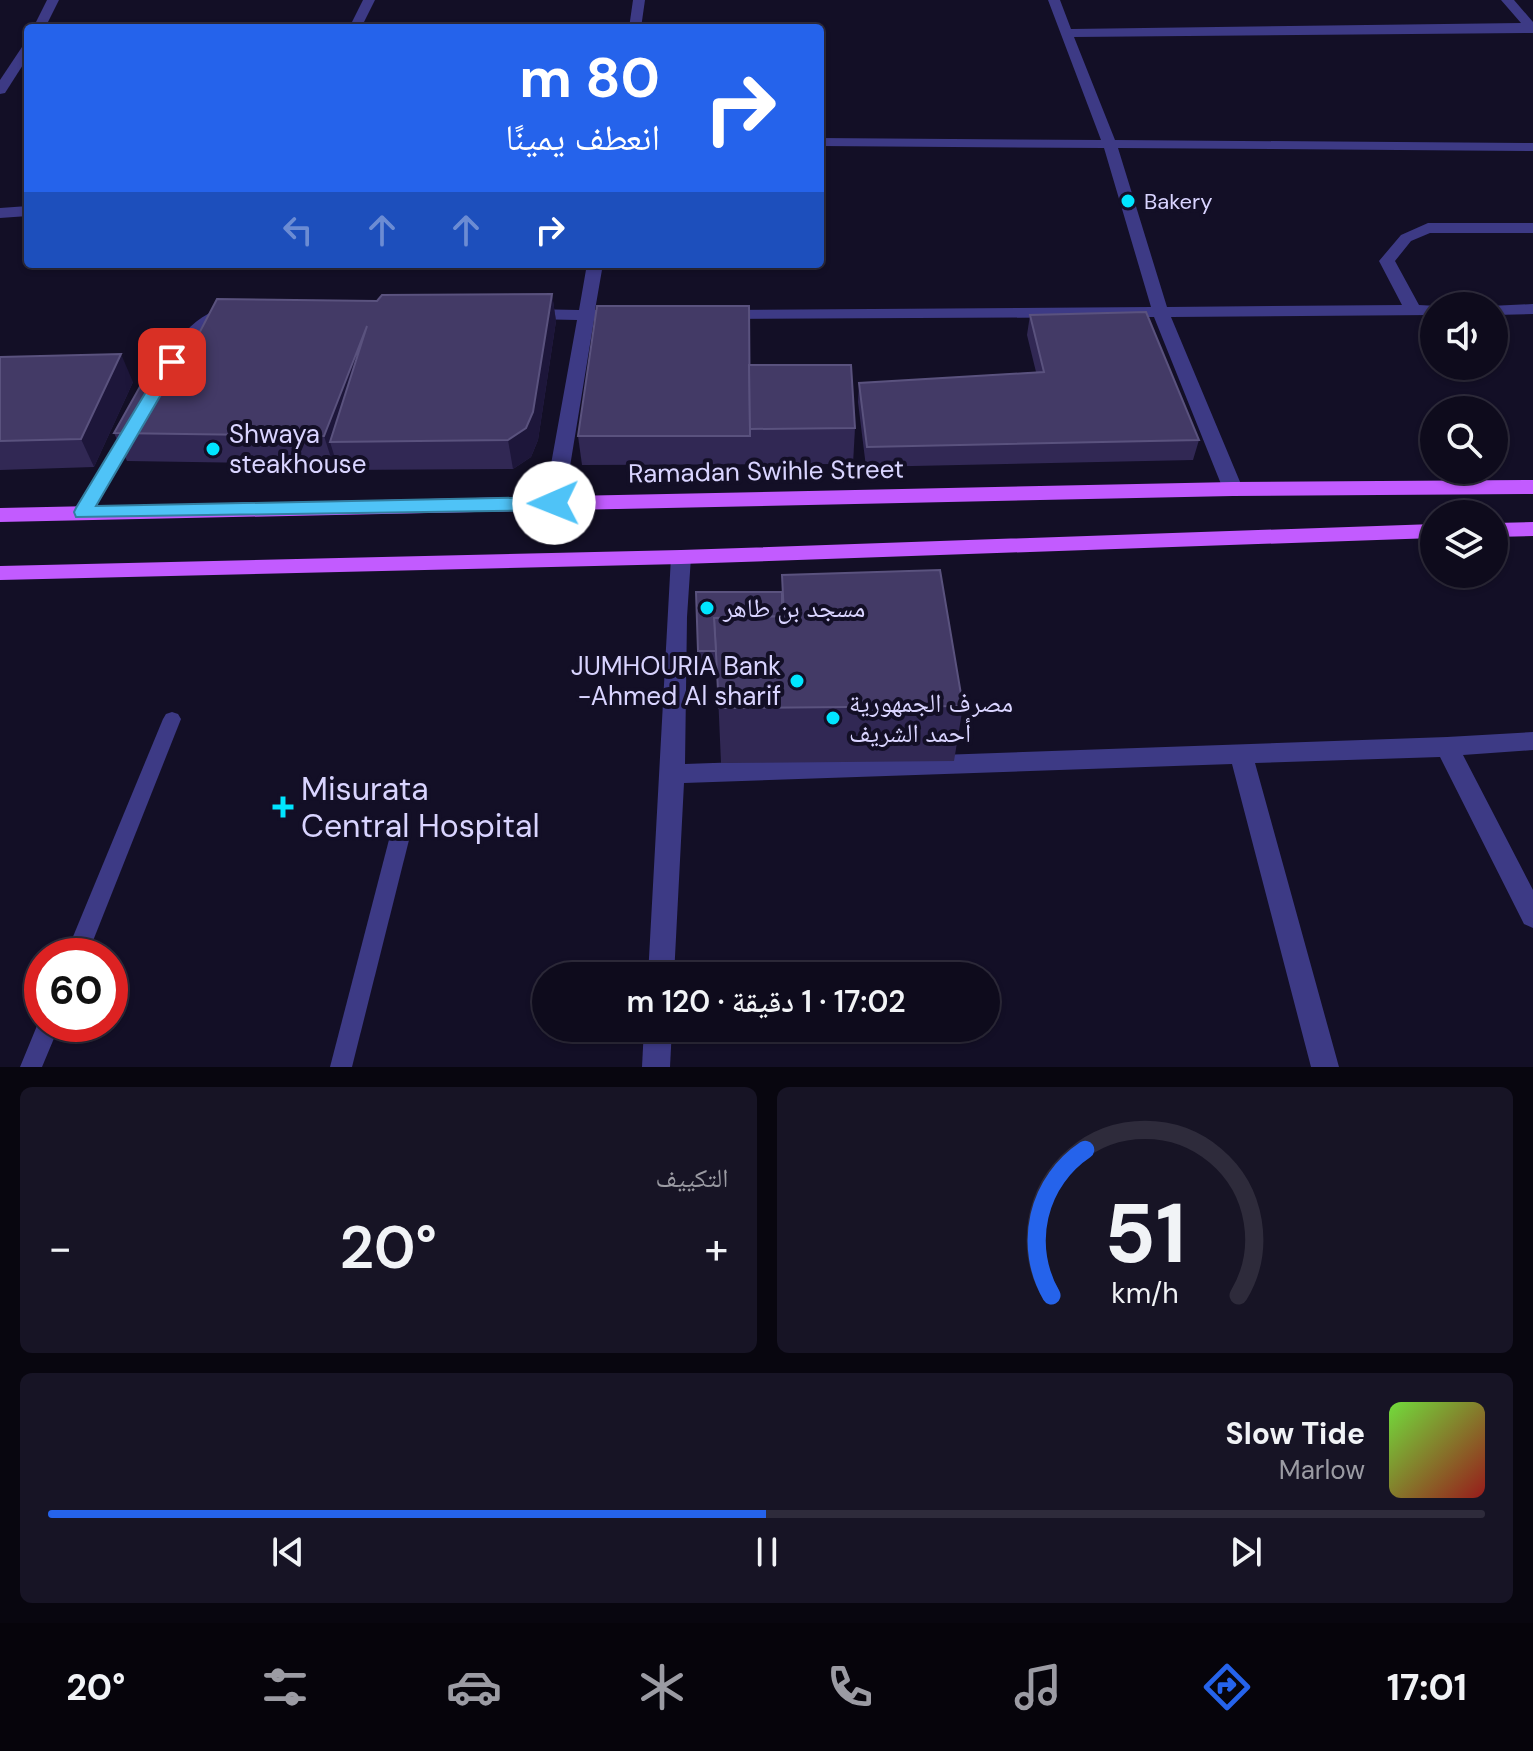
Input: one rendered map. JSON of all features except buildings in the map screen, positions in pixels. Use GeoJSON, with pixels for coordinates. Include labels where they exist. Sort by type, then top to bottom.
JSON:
{"type":"FeatureCollection","features":[{"type":"Feature","properties":{"kind":"main road","name":"Ramadan Swihle Street"},"geometry":{"type":"LineString","coordinates":[[0,515],[1233,489],[1533,487]]}},
{"type":"Feature","properties":{"kind":"main road"},"geometry":{"type":"LineString","coordinates":[[1508,530],[1533,529]]}},
{"type":"Feature","properties":{"kind":"main road"},"geometry":{"type":"LineString","coordinates":[[0,573],[681,557],[1420,531]]}},
{"type":"Feature","properties":{"kind":"street"},"geometry":{"type":"LineString","coordinates":[[41,24],[53,0]]}},
{"type":"Feature","properties":{"kind":"street"},"geometry":{"type":"LineString","coordinates":[[357,24],[369,0]]}},
{"type":"Feature","properties":{"kind":"street"},"geometry":{"type":"LineString","coordinates":[[636,24],[639,0]]}},
{"type":"Feature","properties":{"kind":"street"},"geometry":{"type":"LineString","coordinates":[[1054,0],[1110,146],[1161,313],[1233,489]]}},
{"type":"Feature","properties":{"kind":"street"},"geometry":{"type":"LineString","coordinates":[[1507,0],[1532,28]]}},
{"type":"Feature","properties":{"kind":"street"},"geometry":{"type":"LineString","coordinates":[[1066,33],[1532,28]]}},
{"type":"Feature","properties":{"kind":"street"},"geometry":{"type":"LineString","coordinates":[[0,90],[24,53]]}},
{"type":"Feature","properties":{"kind":"street"},"geometry":{"type":"LineString","coordinates":[[824,142],[1533,147]]}},
{"type":"Feature","properties":{"kind":"street"},"geometry":{"type":"LineString","coordinates":[[0,213],[24,211]]}},
{"type":"Feature","properties":{"kind":"street"},"geometry":{"type":"LineString","coordinates":[[1413,310],[1387,261],[1406,238],[1428,228],[1533,228]]}},
{"type":"Feature","properties":{"kind":"street"},"geometry":{"type":"LineString","coordinates":[[554,503],[594,268]]}},
{"type":"Feature","properties":{"kind":"street"},"geometry":{"type":"LineString","coordinates":[[83,512],[187,336],[222,313],[252,307]]}},
{"type":"Feature","properties":{"kind":"street"},"geometry":{"type":"LineString","coordinates":[[1508,310],[1533,309]]}},
{"type":"Feature","properties":{"kind":"street"},"geometry":{"type":"LineString","coordinates":[[709,315],[1420,310]]}},
{"type":"Feature","properties":{"kind":"street"},"geometry":{"type":"LineString","coordinates":[[505,313],[647,315]]}},
{"type":"Feature","properties":{"kind":"street"},"geometry":{"type":"LineString","coordinates":[[662,962],[681,557]]}},
{"type":"Feature","properties":{"kind":"street"},"geometry":{"type":"LineString","coordinates":[[673,774],[1447,747],[1533,741]]}},
{"type":"Feature","properties":{"kind":"street"},"geometry":{"type":"LineString","coordinates":[[1447,747],[1533,916]]}},
{"type":"Feature","properties":{"kind":"street"},"geometry":{"type":"LineString","coordinates":[[1240,752],[1325,1067]]}},
{"type":"Feature","properties":{"kind":"street"},"geometry":{"type":"LineString","coordinates":[[656,1067],[657,1042]]}},
{"type":"Feature","properties":{"kind":"lane"},"geometry":{"type":"LineString","coordinates":[[83,938],[172,719]]}},
{"type":"Feature","properties":{"kind":"lane"},"geometry":{"type":"LineString","coordinates":[[341,1067],[401,832]]}},
{"type":"Feature","properties":{"kind":"lane"},"geometry":{"type":"LineString","coordinates":[[31,1067],[41,1042]]}},
{"type":"Feature","properties":{"kind":"place","name":"Bakery"},"geometry":{"type":"Point","coordinates":[1128,201]}},
{"type":"Feature","properties":{"kind":"place","name":"Shwaya steakhouse"},"geometry":{"type":"Point","coordinates":[213,449]}},
{"type":"Feature","properties":{"kind":"place","name":"مسجد بن طاهر"},"geometry":{"type":"Point","coordinates":[707,608]}},
{"type":"Feature","properties":{"kind":"place","name":"JUMHOURIA Bank -Ahmed Al sharif"},"geometry":{"type":"Point","coordinates":[797,681]}},
{"type":"Feature","properties":{"kind":"place","name":"مصرف الجمهورية أحمد الشريف"},"geometry":{"type":"Point","coordinates":[833,718]}},
{"type":"Feature","properties":{"kind":"place","name":"Misurata Central Hospital"},"geometry":{"type":"Point","coordinates":[283,807]}},
{"type":"Feature","properties":{"kind":"route"},"geometry":{"type":"LineString","coordinates":[[172,362],[83,512],[554,503]]}}]}
